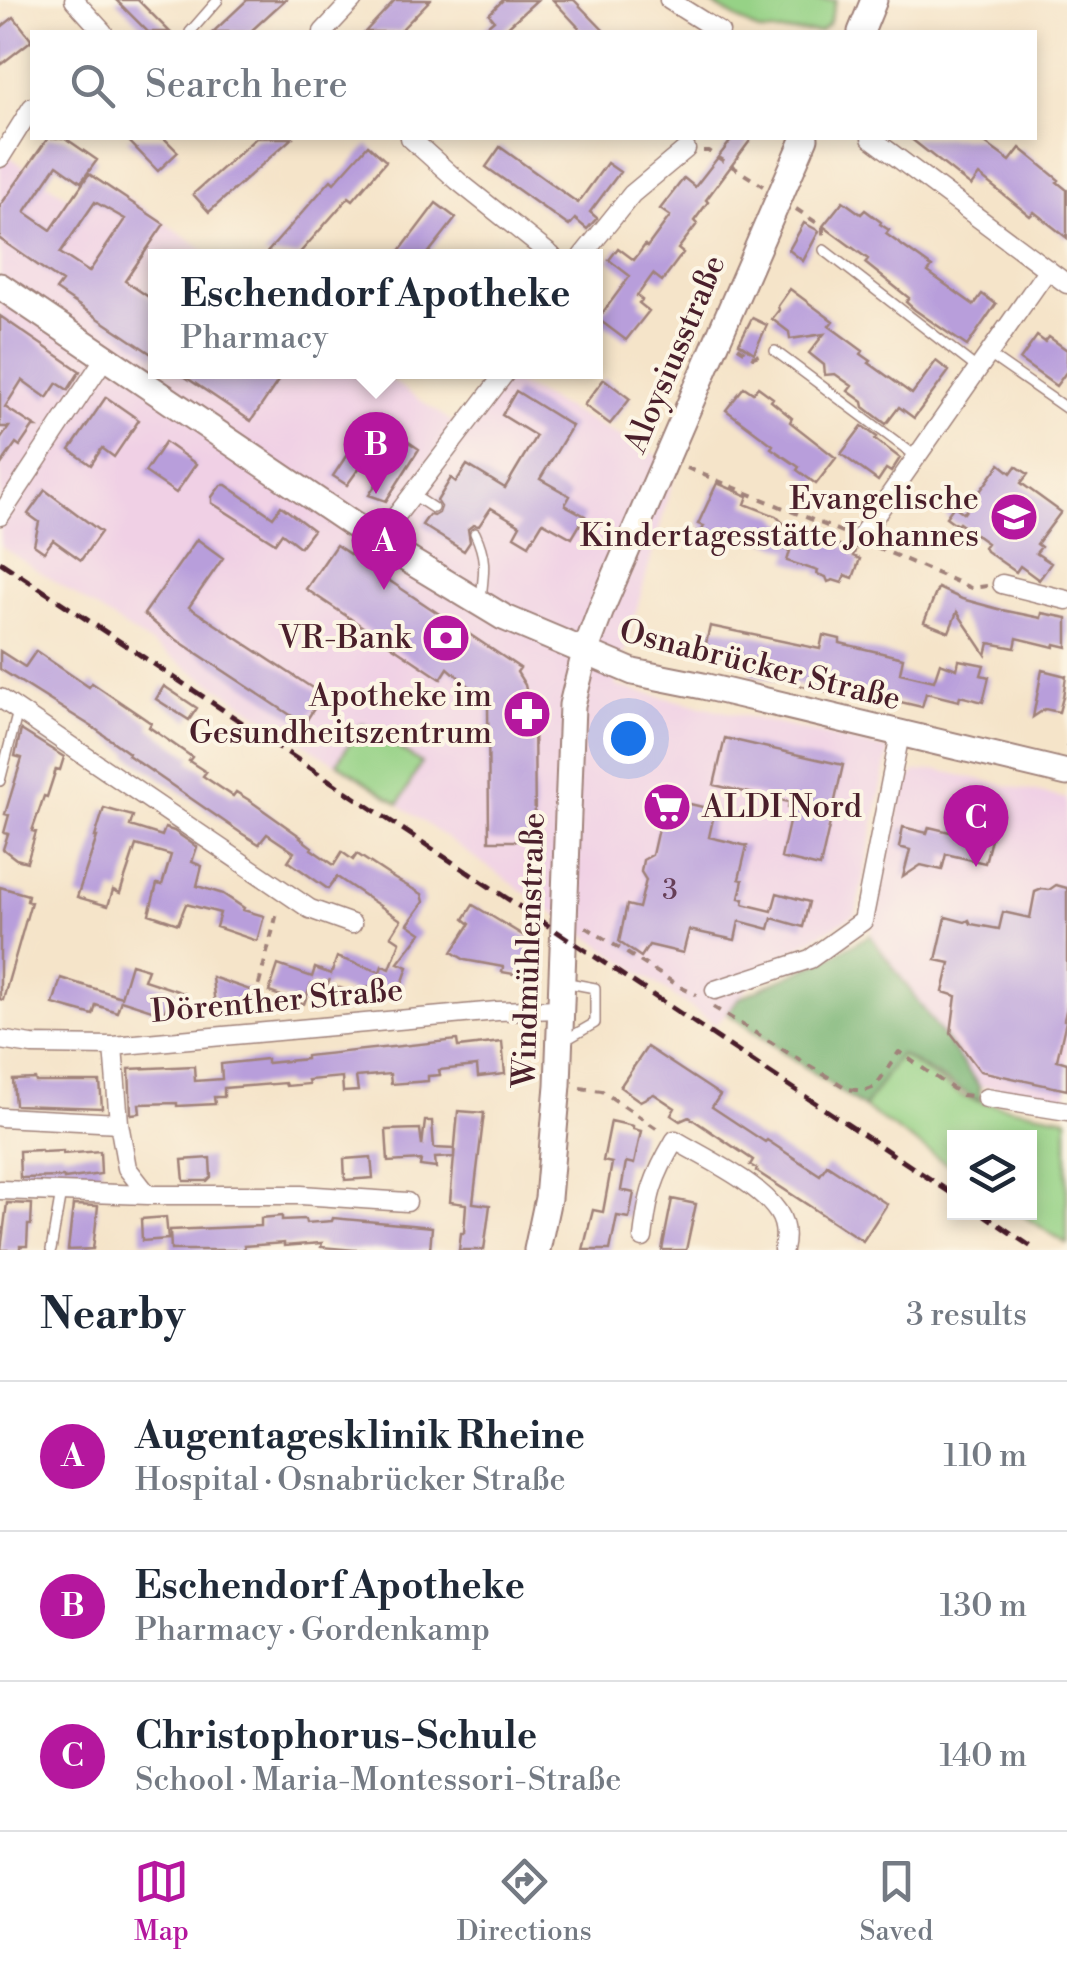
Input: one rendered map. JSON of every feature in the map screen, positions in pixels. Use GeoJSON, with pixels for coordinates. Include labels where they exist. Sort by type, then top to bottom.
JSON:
{"type":"FeatureCollection","features":[{"type":"Feature","properties":{"kind":"street"},"geometry":{"type":"LineString","coordinates":[[74,0],[84,26]]}},
{"type":"Feature","properties":{"kind":"street"},"geometry":{"type":"LineString","coordinates":[[324,30],[354,0]]}},
{"type":"Feature","properties":{"kind":"street"},"geometry":{"type":"LineString","coordinates":[[669,0],[717,30]]}},
{"type":"Feature","properties":{"kind":"street"},"geometry":{"type":"LineString","coordinates":[[862,30],[874,0]]}},
{"type":"Feature","properties":{"kind":"street"},"geometry":{"type":"LineString","coordinates":[[3,148],[30,110]]}},
{"type":"Feature","properties":{"kind":"street"},"geometry":{"type":"LineString","coordinates":[[412,140],[543,249]]}},
{"type":"Feature","properties":{"kind":"street","name":"Aloysiusstraße"},"geometry":{"type":"LineString","coordinates":[[585,652],[804,140]]}},
{"type":"Feature","properties":{"kind":"street"},"geometry":{"type":"LineString","coordinates":[[875,140],[1067,284]]}},
{"type":"Feature","properties":{"kind":"street"},"geometry":{"type":"LineString","coordinates":[[588,249],[632,194],[686,149]]}},
{"type":"Feature","properties":{"kind":"street"},"geometry":{"type":"LineString","coordinates":[[859,540],[1048,269]]}},
{"type":"Feature","properties":{"kind":"street","name":"Osnabrücker Straße"},"geometry":{"type":"LineString","coordinates":[[0,286],[377,541],[503,616],[633,672],[1067,773]]}},
{"type":"Feature","properties":{"kind":"street"},"geometry":{"type":"LineString","coordinates":[[0,516],[106,356]]}},
{"type":"Feature","properties":{"kind":"street"},"geometry":{"type":"LineString","coordinates":[[377,541],[501,379]]}},
{"type":"Feature","properties":{"kind":"street"},"geometry":{"type":"LineString","coordinates":[[1002,584],[1067,600]]}},
{"type":"Feature","properties":{"kind":"street","name":"Windmühlenstraße"},"geometry":{"type":"LineString","coordinates":[[537,1250],[548,1198],[558,1085],[572,705],[585,652]]}},
{"type":"Feature","properties":{"kind":"street"},"geometry":{"type":"LineString","coordinates":[[0,698],[310,909],[352,924]]}},
{"type":"Feature","properties":{"kind":"street"},"geometry":{"type":"LineString","coordinates":[[707,996],[810,959],[863,921],[900,734]]}},
{"type":"Feature","properties":{"kind":"street","name":"Dörenther Straße"},"geometry":{"type":"LineString","coordinates":[[0,1040],[32,1046],[113,1046],[496,1010],[560,1009]]}},
{"type":"Feature","properties":{"kind":"street"},"geometry":{"type":"LineString","coordinates":[[113,1046],[126,1168],[148,1195]]}},
{"type":"Feature","properties":{"kind":"street"},"geometry":{"type":"LineString","coordinates":[[986,1098],[1067,1111]]}},
{"type":"Feature","properties":{"kind":"street"},"geometry":{"type":"LineString","coordinates":[[0,1117],[119,1123]]}},
{"type":"Feature","properties":{"kind":"street"},"geometry":{"type":"LineString","coordinates":[[643,1238],[656,1172],[674,1140],[763,1196],[779,1213],[786,1233],[784,1250]]}},
{"type":"Feature","properties":{"kind":"street"},"geometry":{"type":"LineString","coordinates":[[0,1190],[300,1195],[407,1202]]}},
{"type":"Feature","properties":{"kind":"lane"},"geometry":{"type":"LineString","coordinates":[[192,30],[218,0]]}},
{"type":"Feature","properties":{"kind":"lane"},"geometry":{"type":"LineString","coordinates":[[824,250],[983,362],[1067,409]]}},
{"type":"Feature","properties":{"kind":"lane"},"geometry":{"type":"LineString","coordinates":[[775,351],[917,456]]}},
{"type":"Feature","properties":{"kind":"lane"},"geometry":{"type":"LineString","coordinates":[[413,496],[433,508]]}},
{"type":"Feature","properties":{"kind":"lane"},"geometry":{"type":"LineString","coordinates":[[475,533],[483,550],[480,604]]}},
{"type":"Feature","properties":{"kind":"lane"},"geometry":{"type":"LineString","coordinates":[[0,781],[18,710]]}},
{"type":"Feature","properties":{"kind":"lane"},"geometry":{"type":"LineString","coordinates":[[560,982],[595,988],[594,1022],[560,1044]]}},
{"type":"Feature","properties":{"kind":"lane"},"geometry":{"type":"LineString","coordinates":[[50,1250],[61,1192]]}},
{"type":"Feature","properties":{"kind":"path"},"geometry":{"type":"LineString","coordinates":[[741,349],[753,357]]}},
{"type":"Feature","properties":{"kind":"path"},"geometry":{"type":"LineString","coordinates":[[666,459],[971,588],[1002,584]]}},
{"type":"Feature","properties":{"kind":"path"},"geometry":{"type":"LineString","coordinates":[[246,1035],[282,890]]}},
{"type":"Feature","properties":{"kind":"path"},"geometry":{"type":"LineString","coordinates":[[564,912],[682,988],[707,996],[719,1012],[848,1089],[864,1092],[874,1087],[899,1052],[962,1095],[986,1098]]}},
{"type":"Feature","properties":{"kind":"path"},"geometry":{"type":"LineString","coordinates":[[558,1085],[602,1091],[674,1140]]}},
{"type":"Feature","properties":{"kind":"shaded area"},"geometry":{"type":"Polygon","coordinates":[[[0,150],[89,212],[108,184],[203,249],[148,249],[148,379],[389,379],[461,428],[497,379],[508,379],[677,466],[615,686],[889,750],[856,914],[767,965],[716,1025],[399,805],[0,546],[0,150]]]}},
{"type":"Feature","properties":{"kind":"shaded area"},"geometry":{"type":"Polygon","coordinates":[[[937,770],[1067,799],[1067,1098],[979,1086],[911,997],[870,935],[906,780],[916,772],[937,770]]]}},
{"type":"Feature","properties":{"kind":"green space"},"geometry":{"type":"Polygon","coordinates":[[[705,0],[836,0],[829,24],[822,30],[757,30],[705,0]]]}},
{"type":"Feature","properties":{"kind":"green space"},"geometry":{"type":"Polygon","coordinates":[[[362,724],[421,763],[399,804],[337,763],[362,724]]]}},
{"type":"Feature","properties":{"kind":"green space"},"geometry":{"type":"Polygon","coordinates":[[[870,935],[979,1086],[981,1102],[900,1054],[864,1108],[727,1013],[739,998],[870,935]]]}},
{"type":"Feature","properties":{"kind":"green space"},"geometry":{"type":"Polygon","coordinates":[[[899,1054],[964,1097],[1067,1118],[1067,1244],[1030,1220],[1037,1220],[1037,1130],[947,1130],[947,1164],[864,1108],[899,1054]]]}},
{"type":"Feature","properties":{"kind":"building"},"geometry":{"type":"Polygon","coordinates":[[[116,0],[138,0],[168,30],[146,30],[116,0]]]}},
{"type":"Feature","properties":{"kind":"building"},"geometry":{"type":"Polygon","coordinates":[[[247,0],[285,0],[252,30],[215,30],[247,0]]]}},
{"type":"Feature","properties":{"kind":"building"},"geometry":{"type":"Polygon","coordinates":[[[395,0],[430,0],[401,30],[367,30],[395,0]]]}},
{"type":"Feature","properties":{"kind":"building"},"geometry":{"type":"Polygon","coordinates":[[[503,0],[537,0],[504,30],[482,30],[494,20],[489,14],[503,0]]]}},
{"type":"Feature","properties":{"kind":"building"},"geometry":{"type":"Polygon","coordinates":[[[553,0],[574,0],[603,30],[581,30],[553,0]]]}},
{"type":"Feature","properties":{"kind":"building"},"geometry":{"type":"Polygon","coordinates":[[[14,17],[30,42],[0,65],[0,28],[14,17]]]}},
{"type":"Feature","properties":{"kind":"building"},"geometry":{"type":"Polygon","coordinates":[[[47,140],[68,140],[97,160],[81,182],[57,165],[25,212],[51,230],[89,174],[164,224],[125,281],[148,297],[148,352],[56,290],[62,282],[0,239],[0,206],[47,140]],[[95,202],[60,253],[89,272],[125,219],[95,202]]]}},
{"type":"Feature","properties":{"kind":"building"},"geometry":{"type":"Polygon","coordinates":[[[128,140],[166,140],[178,152],[158,171],[128,140]]]}},
{"type":"Feature","properties":{"kind":"building"},"geometry":{"type":"Polygon","coordinates":[[[254,140],[290,140],[209,212],[193,194],[254,140]]]}},
{"type":"Feature","properties":{"kind":"building"},"geometry":{"type":"Polygon","coordinates":[[[731,140],[751,140],[706,200],[694,221],[697,224],[678,249],[683,253],[662,281],[653,274],[637,296],[649,311],[626,340],[603,323],[603,312],[630,276],[609,260],[618,248],[634,260],[670,216],[660,209],[684,178],[695,187],[731,140]]]}},
{"type":"Feature","properties":{"kind":"building"},"geometry":{"type":"Polygon","coordinates":[[[913,140],[981,140],[1010,161],[1020,148],[1067,190],[1067,238],[1034,212],[1030,216],[979,175],[971,186],[913,140]]]}},
{"type":"Feature","properties":{"kind":"building"},"geometry":{"type":"Polygon","coordinates":[[[368,145],[386,161],[303,249],[270,249],[331,180],[334,183],[368,145]]]}},
{"type":"Feature","properties":{"kind":"building"},"geometry":{"type":"Polygon","coordinates":[[[500,147],[578,203],[607,163],[620,172],[590,212],[597,218],[587,229],[575,219],[569,226],[486,167],[500,147]]]}},
{"type":"Feature","properties":{"kind":"building"},"geometry":{"type":"Polygon","coordinates":[[[843,201],[881,222],[889,230],[886,234],[932,267],[928,272],[974,305],[982,294],[996,304],[967,346],[915,310],[906,302],[909,298],[865,263],[868,259],[823,226],[843,201]]]}},
{"type":"Feature","properties":{"kind":"building"},"geometry":{"type":"Polygon","coordinates":[[[436,203],[456,218],[432,249],[401,249],[436,203]]]}},
{"type":"Feature","properties":{"kind":"building"},"geometry":{"type":"Polygon","coordinates":[[[804,223],[819,231],[803,261],[789,250],[804,223]]]}},
{"type":"Feature","properties":{"kind":"building"},"geometry":{"type":"Polygon","coordinates":[[[790,289],[833,321],[829,326],[863,351],[861,354],[869,363],[912,394],[936,361],[949,371],[914,418],[899,407],[886,424],[848,391],[852,386],[835,374],[825,375],[824,365],[809,353],[824,334],[790,339],[789,332],[772,319],[790,289]]]}},
{"type":"Feature","properties":{"kind":"building"},"geometry":{"type":"Polygon","coordinates":[[[0,316],[80,371],[68,390],[57,383],[47,398],[22,380],[5,407],[36,427],[20,446],[16,443],[0,466],[0,440],[9,427],[0,427],[0,316]]]}},
{"type":"Feature","properties":{"kind":"building"},"geometry":{"type":"Polygon","coordinates":[[[752,318],[767,325],[754,353],[739,343],[752,318]]]}},
{"type":"Feature","properties":{"kind":"building"},"geometry":{"type":"Polygon","coordinates":[[[1037,336],[1045,342],[1049,337],[1067,350],[1067,371],[1056,386],[1020,360],[1037,336]]]}},
{"type":"Feature","properties":{"kind":"building"},"geometry":{"type":"Polygon","coordinates":[[[188,379],[279,379],[251,421],[188,379]]]}},
{"type":"Feature","properties":{"kind":"building"},"geometry":{"type":"Polygon","coordinates":[[[604,379],[630,399],[610,424],[584,405],[604,379]]]}},
{"type":"Feature","properties":{"kind":"building"},"geometry":{"type":"Polygon","coordinates":[[[744,387],[753,393],[758,387],[773,398],[771,401],[792,418],[790,422],[836,458],[816,484],[726,410],[744,387]]]}},
{"type":"Feature","properties":{"kind":"building"},"geometry":{"type":"Polygon","coordinates":[[[516,391],[572,426],[540,479],[570,496],[565,505],[585,516],[572,538],[543,522],[529,545],[514,536],[520,525],[491,508],[479,526],[468,529],[470,542],[464,551],[422,525],[429,515],[439,513],[437,501],[451,478],[456,482],[467,465],[505,488],[536,436],[502,415],[516,391]]]}},
{"type":"Feature","properties":{"kind":"building"},"geometry":{"type":"Polygon","coordinates":[[[106,397],[139,420],[114,457],[102,448],[91,465],[70,450],[106,397]]]}},
{"type":"Feature","properties":{"kind":"building"},"geometry":{"type":"Polygon","coordinates":[[[379,422],[419,449],[386,501],[369,495],[388,466],[370,453],[347,485],[333,476],[362,432],[369,437],[379,422]]]}},
{"type":"Feature","properties":{"kind":"building"},"geometry":{"type":"Polygon","coordinates":[[[862,426],[900,458],[891,472],[886,469],[878,481],[841,454],[862,426]]]}},
{"type":"Feature","properties":{"kind":"building"},"geometry":{"type":"Polygon","coordinates":[[[165,442],[196,464],[176,493],[145,472],[165,442]]]}},
{"type":"Feature","properties":{"kind":"building"},"geometry":{"type":"Polygon","coordinates":[[[1000,464],[1011,473],[1016,466],[1028,474],[1021,483],[1061,512],[1037,544],[1041,547],[1036,553],[1051,563],[1039,580],[1020,566],[1016,572],[986,551],[987,543],[946,517],[954,506],[964,513],[1000,464]]]}},
{"type":"Feature","properties":{"kind":"building"},"geometry":{"type":"Polygon","coordinates":[[[717,483],[748,496],[745,504],[776,516],[783,523],[855,551],[853,556],[860,559],[853,578],[845,575],[842,583],[828,582],[818,571],[787,561],[790,551],[748,534],[746,539],[724,530],[720,541],[701,533],[704,526],[698,524],[717,483]]]}},
{"type":"Feature","properties":{"kind":"building"},"geometry":{"type":"Polygon","coordinates":[[[221,485],[273,517],[281,506],[313,530],[300,547],[282,533],[275,543],[212,503],[221,485]]]}},
{"type":"Feature","properties":{"kind":"building"},"geometry":{"type":"Polygon","coordinates":[[[45,490],[101,532],[81,560],[53,540],[44,552],[34,545],[39,522],[28,514],[45,490]]]}},
{"type":"Feature","properties":{"kind":"building"},"geometry":{"type":"Polygon","coordinates":[[[197,539],[223,558],[189,607],[323,695],[304,724],[144,614],[197,539]]]}},
{"type":"Feature","properties":{"kind":"building"},"geometry":{"type":"Polygon","coordinates":[[[336,545],[520,668],[517,672],[529,703],[534,703],[535,841],[489,841],[488,702],[448,668],[441,679],[306,589],[336,545]]]}},
{"type":"Feature","properties":{"kind":"building"},"geometry":{"type":"Polygon","coordinates":[[[938,588],[1002,610],[1041,618],[1042,613],[1067,618],[1067,647],[1017,638],[1015,648],[989,643],[986,655],[957,612],[949,632],[924,622],[938,588]]]}},
{"type":"Feature","properties":{"kind":"building"},"geometry":{"type":"Polygon","coordinates":[[[710,626],[820,649],[823,635],[840,639],[840,643],[903,658],[900,673],[934,681],[940,663],[957,669],[959,660],[984,665],[981,675],[989,677],[983,702],[926,693],[922,707],[879,697],[877,703],[750,674],[754,659],[705,648],[710,626]]]}},
{"type":"Feature","properties":{"kind":"building"},"geometry":{"type":"Polygon","coordinates":[[[0,651],[25,667],[36,651],[89,687],[92,683],[192,757],[189,761],[206,772],[203,776],[233,796],[236,792],[249,800],[334,865],[342,852],[353,860],[357,854],[422,894],[424,902],[408,924],[421,933],[398,963],[408,967],[399,993],[367,987],[364,996],[328,984],[326,989],[311,984],[304,1004],[269,992],[278,965],[312,977],[315,968],[331,974],[337,957],[380,972],[382,966],[390,969],[400,942],[391,936],[401,920],[337,877],[328,889],[288,861],[294,852],[267,834],[259,844],[241,833],[94,728],[0,669],[0,651]]]}},
{"type":"Feature","properties":{"kind":"building"},"geometry":{"type":"Polygon","coordinates":[[[1042,670],[1066,676],[1063,697],[1059,712],[1045,709],[1033,717],[1042,670]]]}},
{"type":"Feature","properties":{"kind":"building"},"geometry":{"type":"Polygon","coordinates":[[[164,686],[197,708],[189,720],[156,699],[164,686]]]}},
{"type":"Feature","properties":{"kind":"building"},"geometry":{"type":"Polygon","coordinates":[[[21,730],[64,757],[47,797],[44,796],[27,862],[3,849],[8,834],[4,833],[9,815],[5,814],[22,758],[15,756],[21,730]]]}},
{"type":"Feature","properties":{"kind":"building"},"geometry":{"type":"Polygon","coordinates":[[[725,738],[843,765],[820,867],[781,858],[792,809],[788,808],[789,802],[714,785],[725,738]]]}},
{"type":"Feature","properties":{"kind":"building"},"geometry":{"type":"Polygon","coordinates":[[[665,798],[715,810],[709,837],[747,846],[739,879],[743,880],[739,898],[744,899],[743,904],[772,911],[777,893],[809,902],[803,927],[772,918],[769,929],[739,921],[735,940],[689,930],[683,953],[649,945],[641,957],[619,942],[627,905],[639,908],[646,880],[641,872],[643,860],[652,855],[665,798]]]}},
{"type":"Feature","properties":{"kind":"building"},"geometry":{"type":"Polygon","coordinates":[[[104,808],[133,816],[130,826],[162,836],[165,828],[197,847],[192,862],[202,866],[197,886],[223,894],[243,910],[264,916],[257,941],[216,927],[220,913],[186,904],[178,924],[149,914],[171,855],[136,845],[120,893],[113,890],[108,906],[77,897],[104,808]]]}},
{"type":"Feature","properties":{"kind":"building"},"geometry":{"type":"Polygon","coordinates":[[[956,826],[992,835],[985,863],[946,854],[942,870],[921,865],[903,877],[910,850],[899,847],[903,827],[927,833],[929,827],[954,833],[956,826]]]}},
{"type":"Feature","properties":{"kind":"building"},"geometry":{"type":"Polygon","coordinates":[[[1056,885],[1067,888],[1067,1006],[1057,1060],[1067,1063],[1067,1090],[980,1071],[951,1033],[956,996],[943,992],[950,963],[936,960],[946,917],[999,929],[1003,912],[1030,918],[1035,892],[1056,885]]]}},
{"type":"Feature","properties":{"kind":"building"},"geometry":{"type":"Polygon","coordinates":[[[0,887],[28,895],[27,901],[31,902],[3,1000],[0,999],[0,887]]]}},
{"type":"Feature","properties":{"kind":"building"},"geometry":{"type":"Polygon","coordinates":[[[473,905],[534,942],[529,950],[534,952],[519,975],[502,972],[503,967],[465,960],[452,952],[470,924],[464,919],[473,905]]]}},
{"type":"Feature","properties":{"kind":"building"},"geometry":{"type":"Polygon","coordinates":[[[131,964],[148,969],[144,980],[184,993],[179,1008],[167,1004],[164,1014],[121,1000],[117,1012],[96,1005],[93,1015],[53,1004],[61,978],[121,997],[131,964]]]}},
{"type":"Feature","properties":{"kind":"building"},"geometry":{"type":"Polygon","coordinates":[[[212,977],[253,991],[250,1006],[238,1002],[235,1012],[215,1006],[212,977]]]}},
{"type":"Feature","properties":{"kind":"building"},"geometry":{"type":"Polygon","coordinates":[[[457,1040],[458,1047],[502,1042],[505,1074],[478,1077],[477,1066],[439,1070],[440,1075],[428,1076],[428,1081],[391,1084],[390,1074],[356,1077],[358,1091],[343,1092],[342,1077],[308,1080],[309,1084],[224,1088],[224,1097],[214,1097],[215,1104],[139,1104],[140,1113],[131,1114],[129,1069],[194,1066],[195,1081],[222,1079],[221,1064],[267,1059],[267,1063],[457,1040]]]}},
{"type":"Feature","properties":{"kind":"building"},"geometry":{"type":"Polygon","coordinates":[[[647,1047],[720,1095],[712,1107],[765,1142],[820,1175],[827,1165],[887,1204],[863,1241],[756,1171],[750,1165],[753,1160],[689,1117],[680,1121],[671,1115],[675,1108],[654,1094],[640,1101],[620,1087],[647,1047]]]}},
{"type":"Feature","properties":{"kind":"building"},"geometry":{"type":"Polygon","coordinates":[[[13,1080],[100,1082],[102,1108],[15,1105],[13,1080]]]}},
{"type":"Feature","properties":{"kind":"building"},"geometry":{"type":"Polygon","coordinates":[[[458,1111],[484,1113],[473,1203],[490,1205],[484,1250],[459,1250],[466,1204],[450,1202],[458,1111]]]}},
{"type":"Feature","properties":{"kind":"building"},"geometry":{"type":"Polygon","coordinates":[[[425,1121],[432,1121],[434,1148],[454,1149],[454,1157],[435,1158],[436,1168],[420,1166],[421,1160],[388,1162],[386,1130],[420,1129],[422,1146],[425,1121]]]}},
{"type":"Feature","properties":{"kind":"building"},"geometry":{"type":"Polygon","coordinates":[[[611,1121],[641,1131],[634,1164],[626,1162],[621,1190],[634,1193],[629,1218],[617,1216],[610,1250],[583,1250],[593,1210],[603,1212],[612,1163],[603,1161],[611,1121]]]}},
{"type":"Feature","properties":{"kind":"building"},"geometry":{"type":"Polygon","coordinates":[[[19,1151],[63,1154],[100,1151],[101,1174],[64,1179],[20,1178],[19,1151]]]}},
{"type":"Feature","properties":{"kind":"building"},"geometry":{"type":"Polygon","coordinates":[[[371,1157],[373,1178],[345,1180],[344,1159],[371,1157]]]}},
{"type":"Feature","properties":{"kind":"building"},"geometry":{"type":"Polygon","coordinates":[[[210,1158],[211,1177],[207,1181],[184,1181],[182,1160],[210,1158]]]}},
{"type":"Feature","properties":{"kind":"building"},"geometry":{"type":"Polygon","coordinates":[[[672,1199],[696,1204],[686,1250],[662,1250],[672,1199]]]}},
{"type":"Feature","properties":{"kind":"building"},"geometry":{"type":"Polygon","coordinates":[[[7,1203],[32,1204],[27,1246],[20,1246],[20,1250],[1,1250],[7,1203]]]}},
{"type":"Feature","properties":{"kind":"building"},"geometry":{"type":"Polygon","coordinates":[[[73,1205],[98,1206],[93,1249],[68,1250],[73,1205]]]}},
{"type":"Feature","properties":{"kind":"building"},"geometry":{"type":"Polygon","coordinates":[[[282,1216],[282,1220],[305,1219],[306,1223],[333,1218],[432,1227],[430,1250],[355,1250],[321,1247],[322,1243],[284,1243],[244,1246],[245,1250],[171,1250],[170,1230],[261,1226],[261,1218],[282,1216]]]}},
{"type":"Feature","properties":{"kind":"building"},"geometry":{"type":"Polygon","coordinates":[[[166,1217],[168,1239],[142,1241],[141,1219],[166,1217]]]}},
{"type":"Feature","properties":{"kind":"railway"},"geometry":{"type":"LineString","coordinates":[[0,562],[947,1190]]}},
{"type":"Feature","properties":{"kind":"railway"},"geometry":{"type":"LineString","coordinates":[[992,1220],[1036,1250]]}},
{"type":"Feature","properties":{"kind":"place","name":"Eschendorf Apotheke"},"geometry":{"type":"Point","coordinates":[376,494]}},
{"type":"Feature","properties":{"kind":"place","name":"Evangelische Kindertagesstätte Johannes"},"geometry":{"type":"Point","coordinates":[1014,517]}},
{"type":"Feature","properties":{"kind":"place","name":"Augentagesklinik Rheine"},"geometry":{"type":"Point","coordinates":[384,590]}},
{"type":"Feature","properties":{"kind":"place","name":"VR-Bank"},"geometry":{"type":"Point","coordinates":[446,638]}},
{"type":"Feature","properties":{"kind":"place","name":"Apotheke im Gesundheitszentrum"},"geometry":{"type":"Point","coordinates":[527,714]}},
{"type":"Feature","properties":{"kind":"place","name":"ALDI Nord"},"geometry":{"type":"Point","coordinates":[667,807]}},
{"type":"Feature","properties":{"kind":"place","name":"Christophorus-Schule"},"geometry":{"type":"Point","coordinates":[976,867]}}]}
